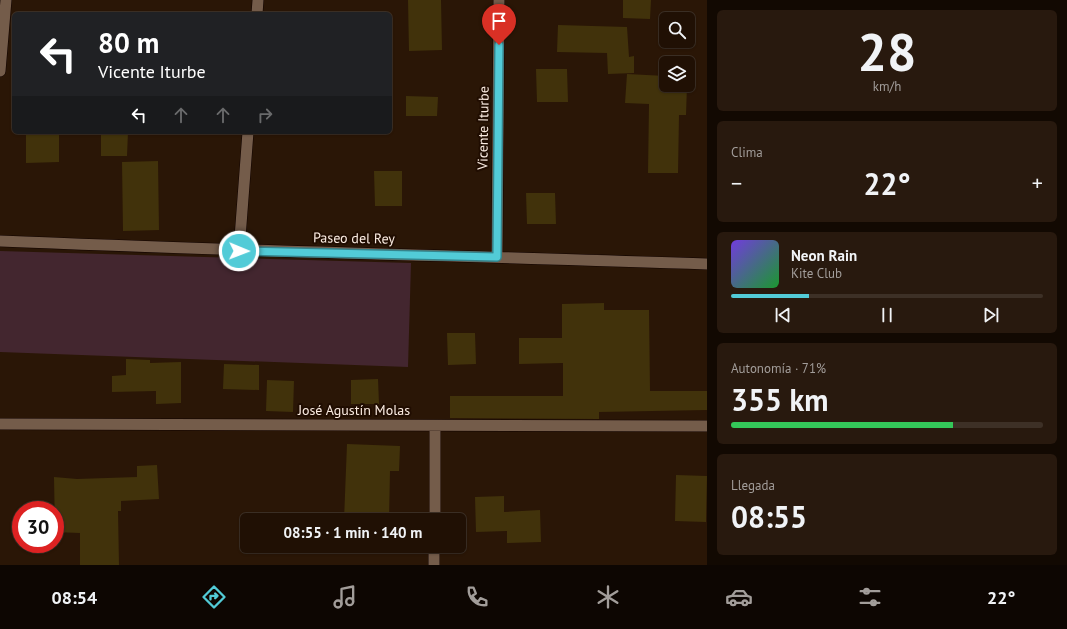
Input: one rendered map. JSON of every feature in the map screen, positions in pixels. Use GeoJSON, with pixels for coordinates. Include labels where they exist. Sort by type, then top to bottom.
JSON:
{"type":"FeatureCollection","features":[{"type":"Feature","properties":{"kind":"street"},"geometry":{"type":"LineString","coordinates":[[0,71],[6,0]]}},
{"type":"Feature","properties":{"kind":"street"},"geometry":{"type":"LineString","coordinates":[[257,12],[258,0]]}},
{"type":"Feature","properties":{"kind":"street","name":"Vicente Iturbe"},"geometry":{"type":"LineString","coordinates":[[497,257],[499,0]]}},
{"type":"Feature","properties":{"kind":"street"},"geometry":{"type":"LineString","coordinates":[[239,251],[248,134]]}},
{"type":"Feature","properties":{"kind":"street","name":"Paseo del Rey"},"geometry":{"type":"LineString","coordinates":[[0,242],[239,251],[707,264]]}},
{"type":"Feature","properties":{"kind":"street","name":"José Agustín Molas"},"geometry":{"type":"LineString","coordinates":[[0,424],[707,426]]}},
{"type":"Feature","properties":{"kind":"street"},"geometry":{"type":"LineString","coordinates":[[434,513],[435,426]]}},
{"type":"Feature","properties":{"kind":"street"},"geometry":{"type":"LineString","coordinates":[[434,553],[434,565]]}},
{"type":"Feature","properties":{"kind":"shaded area"},"geometry":{"type":"Polygon","coordinates":[[[0,251],[411,263],[408,367],[0,352],[0,251]]]}},
{"type":"Feature","properties":{"kind":"building"},"geometry":{"type":"Polygon","coordinates":[[[408,0],[441,0],[442,50],[409,51],[408,0]]]}},
{"type":"Feature","properties":{"kind":"building"},"geometry":{"type":"Polygon","coordinates":[[[623,0],[651,0],[650,19],[623,18],[623,0]]]}},
{"type":"Feature","properties":{"kind":"building"},"geometry":{"type":"Polygon","coordinates":[[[558,25],[627,27],[629,57],[634,56],[634,73],[608,74],[607,53],[557,52],[558,25]]]}},
{"type":"Feature","properties":{"kind":"building"},"geometry":{"type":"Polygon","coordinates":[[[536,69],[567,69],[568,102],[537,102],[536,69]]]}},
{"type":"Feature","properties":{"kind":"building"},"geometry":{"type":"Polygon","coordinates":[[[627,74],[659,76],[659,92],[687,92],[686,115],[679,115],[678,173],[648,173],[649,104],[625,103],[627,74]]]}},
{"type":"Feature","properties":{"kind":"building"},"geometry":{"type":"Polygon","coordinates":[[[406,96],[438,97],[437,116],[406,116],[406,96]]]}},
{"type":"Feature","properties":{"kind":"building"},"geometry":{"type":"Polygon","coordinates":[[[26,134],[59,134],[59,162],[26,163],[26,134]]]}},
{"type":"Feature","properties":{"kind":"building"},"geometry":{"type":"Polygon","coordinates":[[[101,134],[128,134],[127,156],[101,156],[101,134]]]}},
{"type":"Feature","properties":{"kind":"building"},"geometry":{"type":"Polygon","coordinates":[[[158,161],[159,230],[123,231],[122,162],[158,161]]]}},
{"type":"Feature","properties":{"kind":"building"},"geometry":{"type":"Polygon","coordinates":[[[374,171],[402,171],[402,206],[375,206],[374,171]]]}},
{"type":"Feature","properties":{"kind":"building"},"geometry":{"type":"Polygon","coordinates":[[[526,193],[555,193],[556,224],[527,224],[526,193]]]}},
{"type":"Feature","properties":{"kind":"building"},"geometry":{"type":"Polygon","coordinates":[[[604,303],[604,310],[649,310],[650,391],[707,391],[707,410],[599,412],[599,419],[450,418],[450,396],[563,396],[563,363],[519,364],[519,338],[562,338],[562,304],[604,303]]]}},
{"type":"Feature","properties":{"kind":"building"},"geometry":{"type":"Polygon","coordinates":[[[447,333],[475,333],[476,364],[448,365],[447,333]]]}},
{"type":"Feature","properties":{"kind":"building"},"geometry":{"type":"Polygon","coordinates":[[[126,359],[150,360],[150,363],[181,362],[181,403],[156,404],[156,391],[112,392],[112,376],[126,375],[126,359]]]}},
{"type":"Feature","properties":{"kind":"building"},"geometry":{"type":"Polygon","coordinates":[[[224,364],[259,365],[259,390],[223,389],[224,364]]]}},
{"type":"Feature","properties":{"kind":"building"},"geometry":{"type":"Polygon","coordinates":[[[378,379],[379,404],[351,404],[351,380],[378,379]]]}},
{"type":"Feature","properties":{"kind":"building"},"geometry":{"type":"Polygon","coordinates":[[[267,380],[294,381],[293,412],[266,411],[267,380]]]}},
{"type":"Feature","properties":{"kind":"building"},"geometry":{"type":"Polygon","coordinates":[[[347,444],[400,446],[399,471],[390,471],[389,513],[344,513],[347,444]]]}},
{"type":"Feature","properties":{"kind":"building"},"geometry":{"type":"Polygon","coordinates":[[[157,465],[159,499],[121,501],[121,511],[118,511],[119,565],[80,565],[80,533],[64,532],[64,501],[54,501],[54,477],[77,479],[137,477],[137,466],[157,465]]]}},
{"type":"Feature","properties":{"kind":"building"},"geometry":{"type":"Polygon","coordinates":[[[676,475],[707,476],[706,522],[675,521],[676,475]]]}},
{"type":"Feature","properties":{"kind":"building"},"geometry":{"type":"Polygon","coordinates":[[[504,496],[504,512],[540,510],[541,542],[507,543],[507,531],[476,532],[475,497],[504,496]]]}},
{"type":"Feature","properties":{"kind":"route"},"geometry":{"type":"LineString","coordinates":[[239,251],[497,257],[499,45]]}}]}
